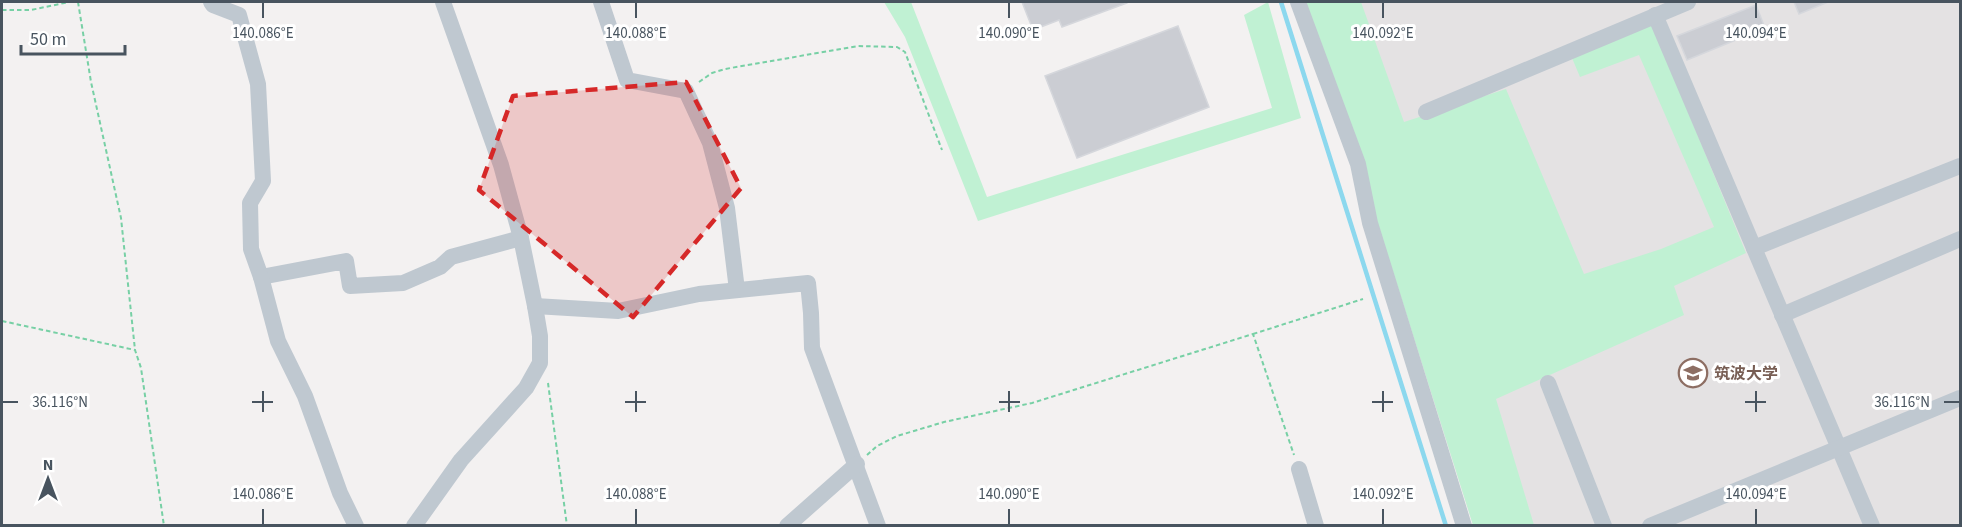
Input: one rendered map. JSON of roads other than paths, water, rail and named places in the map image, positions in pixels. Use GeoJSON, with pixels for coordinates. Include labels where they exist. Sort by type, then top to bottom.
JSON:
{"type":"FeatureCollection","features":[{"type":"Feature","properties":{"kind":"street"},"geometry":{"type":"LineString","coordinates":[[211,2],[213,5],[239,15],[258,84],[263,181],[250,203],[251,249],[278,341],[305,396],[340,494],[356,525]]}},
{"type":"Feature","properties":{"kind":"street"},"geometry":{"type":"LineString","coordinates":[[414,525],[461,460],[526,388],[540,363],[540,336],[521,238],[501,165],[443,2]]}},
{"type":"Feature","properties":{"kind":"street"},"geometry":{"type":"LineString","coordinates":[[601,2],[627,80],[686,91],[710,143],[724,197],[737,290]]}},
{"type":"Feature","properties":{"kind":"street"},"geometry":{"type":"LineString","coordinates":[[1298,2],[1358,164],[1370,223],[1464,525]]}},
{"type":"Feature","properties":{"kind":"street"},"geometry":{"type":"LineString","coordinates":[[1426,112],[1688,2]]}},
{"type":"Feature","properties":{"kind":"street"},"geometry":{"type":"LineString","coordinates":[[1655,15],[1872,525]]}},
{"type":"Feature","properties":{"kind":"street"},"geometry":{"type":"LineString","coordinates":[[1754,248],[1960,166]]}},
{"type":"Feature","properties":{"kind":"street"},"geometry":{"type":"LineString","coordinates":[[261,277],[346,261],[350,286],[402,283],[440,267],[451,257],[521,238]]}},
{"type":"Feature","properties":{"kind":"street"},"geometry":{"type":"LineString","coordinates":[[1782,315],[1960,239]]}},
{"type":"Feature","properties":{"kind":"street"},"geometry":{"type":"LineString","coordinates":[[535,306],[618,311],[699,294],[808,283],[812,313],[812,348],[878,525]]}},
{"type":"Feature","properties":{"kind":"street"},"geometry":{"type":"LineString","coordinates":[[1548,383],[1604,525]]}},
{"type":"Feature","properties":{"kind":"street"},"geometry":{"type":"LineString","coordinates":[[1650,525],[1960,398]]}},
{"type":"Feature","properties":{"kind":"street"},"geometry":{"type":"LineString","coordinates":[[787,525],[857,464]]}},
{"type":"Feature","properties":{"kind":"street"},"geometry":{"type":"LineString","coordinates":[[1299,469],[1316,525]]}},
{"type":"Feature","properties":{"kind":"waterway"},"geometry":{"type":"LineString","coordinates":[[1281,2],[1446,526]]}},
{"type":"Feature","properties":{"kind":"place","name":"筑波大学"},"geometry":{"type":"Point","coordinates":[1693,373]}}]}
